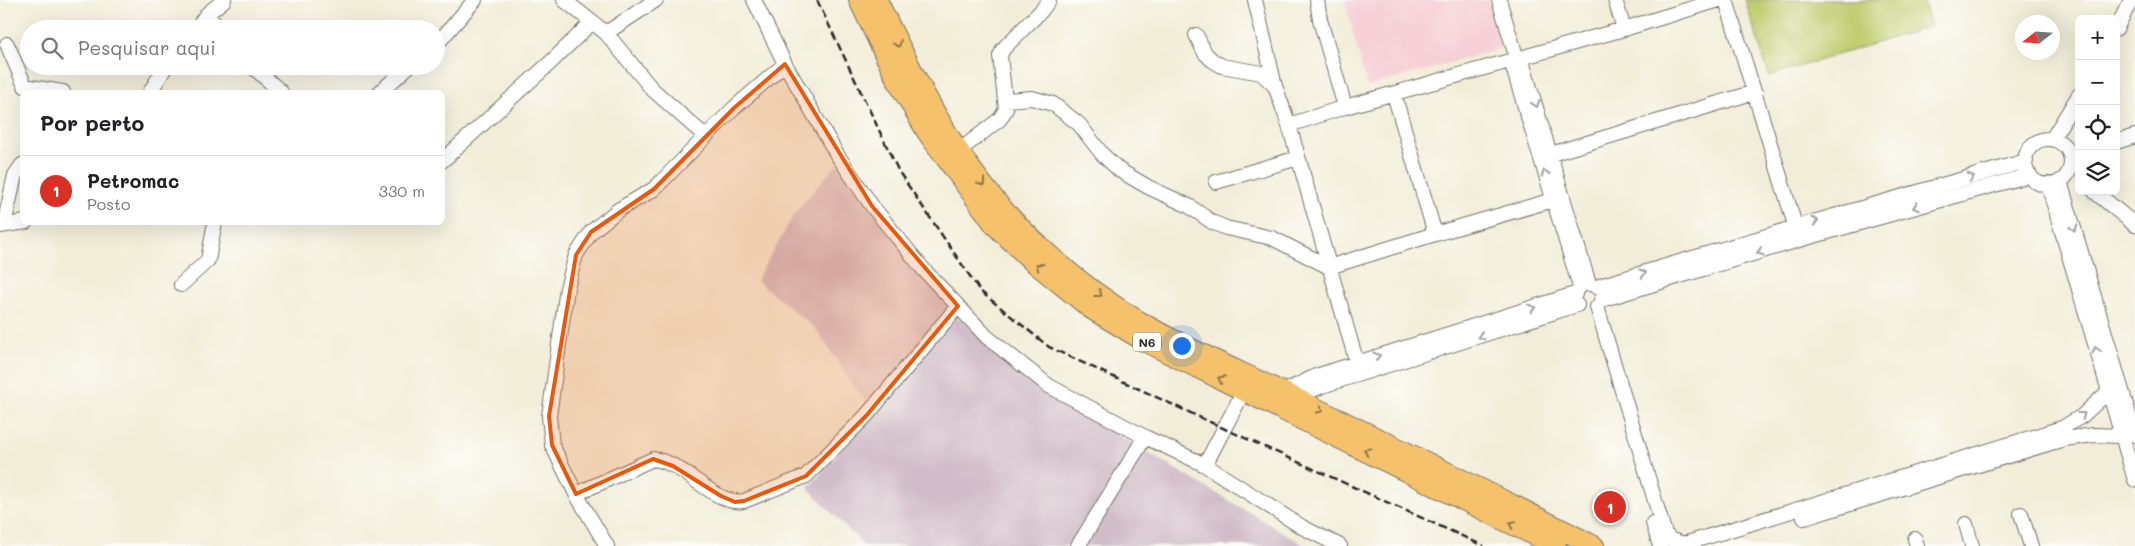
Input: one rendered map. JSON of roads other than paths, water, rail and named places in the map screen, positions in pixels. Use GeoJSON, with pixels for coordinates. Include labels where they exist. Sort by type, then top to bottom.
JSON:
{"type":"FeatureCollection","features":[{"type":"Feature","properties":{"kind":"highway","name":"N6"},"geometry":{"type":"LineString","coordinates":[[859,0],[897,80],[927,132],[995,225],[1030,259],[1090,308],[1146,342],[1247,384],[1556,546]]}},
{"type":"Feature","properties":{"kind":"highway","name":"N6"},"geometry":{"type":"LineString","coordinates":[[877,0],[914,78],[959,151],[991,196],[1032,240],[1065,268],[1141,322],[1204,355],[1247,384],[1289,395],[1594,546]]}},
{"type":"Feature","properties":{"kind":"street"},"geometry":{"type":"LineString","coordinates":[[203,20],[224,0]]}},
{"type":"Feature","properties":{"kind":"street"},"geometry":{"type":"LineString","coordinates":[[445,35],[475,0]]}},
{"type":"Feature","properties":{"kind":"street"},"geometry":{"type":"LineString","coordinates":[[564,0],[606,33],[652,89],[706,136]]}},
{"type":"Feature","properties":{"kind":"street"},"geometry":{"type":"LineString","coordinates":[[606,33],[656,0]]}},
{"type":"Feature","properties":{"kind":"street"},"geometry":{"type":"LineString","coordinates":[[754,0],[786,64],[836,153],[872,206],[924,270],[987,337],[1049,386],[1145,437],[1206,465],[1302,527],[1340,546]]}},
{"type":"Feature","properties":{"kind":"street"},"geometry":{"type":"LineString","coordinates":[[959,151],[1000,119],[1006,109],[1000,56],[1003,49],[1042,10],[1049,0]]}},
{"type":"Feature","properties":{"kind":"street"},"geometry":{"type":"LineString","coordinates":[[1255,0],[1275,86],[1289,125],[1358,368]]}},
{"type":"Feature","properties":{"kind":"street"},"geometry":{"type":"LineString","coordinates":[[1317,0],[1320,20],[1345,107]]}},
{"type":"Feature","properties":{"kind":"street"},"geometry":{"type":"LineString","coordinates":[[1499,0],[1553,200],[1588,297],[1669,544],[1696,542],[1999,453],[2064,439],[2094,435],[2128,435]]}},
{"type":"Feature","properties":{"kind":"street"},"geometry":{"type":"LineString","coordinates":[[1615,0],[1624,29]]}},
{"type":"Feature","properties":{"kind":"street"},"geometry":{"type":"LineString","coordinates":[[1289,125],[1345,107],[1624,29],[1719,0]]}},
{"type":"Feature","properties":{"kind":"street"},"geometry":{"type":"LineString","coordinates":[[1726,0],[1798,234]]}},
{"type":"Feature","properties":{"kind":"street"},"geometry":{"type":"LineString","coordinates":[[2120,21],[2131,0]]}},
{"type":"Feature","properties":{"kind":"street"},"geometry":{"type":"LineString","coordinates":[[207,14],[212,20]]}},
{"type":"Feature","properties":{"kind":"street"},"geometry":{"type":"LineString","coordinates":[[445,157],[551,62],[591,23]]}},
{"type":"Feature","properties":{"kind":"street"},"geometry":{"type":"LineString","coordinates":[[1196,35],[1205,53],[1212,60],[1222,66],[1261,73],[1275,86]]}},
{"type":"Feature","properties":{"kind":"street"},"geometry":{"type":"LineString","coordinates":[[7,44],[20,74]]}},
{"type":"Feature","properties":{"kind":"street"},"geometry":{"type":"LineString","coordinates":[[1516,59],[1551,154],[1588,297]]}},
{"type":"Feature","properties":{"kind":"street"},"geometry":{"type":"LineString","coordinates":[[607,546],[576,494],[552,445],[549,416],[567,288],[576,255],[591,232],[618,210],[654,189],[734,108],[786,64]]}},
{"type":"Feature","properties":{"kind":"street"},"geometry":{"type":"LineString","coordinates":[[20,75],[25,86],[50,90]]}},
{"type":"Feature","properties":{"kind":"street"},"geometry":{"type":"LineString","coordinates":[[151,90],[160,75]]}},
{"type":"Feature","properties":{"kind":"street"},"geometry":{"type":"LineString","coordinates":[[262,75],[279,90]]}},
{"type":"Feature","properties":{"kind":"street"},"geometry":{"type":"LineString","coordinates":[[382,90],[399,75]]}},
{"type":"Feature","properties":{"kind":"street"},"geometry":{"type":"LineString","coordinates":[[1551,154],[1755,92]]}},
{"type":"Feature","properties":{"kind":"street"},"geometry":{"type":"LineString","coordinates":[[1394,94],[1435,234]]}},
{"type":"Feature","properties":{"kind":"street"},"geometry":{"type":"LineString","coordinates":[[1006,100],[1032,98],[1053,104],[1079,124],[1102,154],[1119,170],[1148,187],[1189,206],[1212,222],[1226,228],[1272,238],[1329,267],[1553,200]]}},
{"type":"Feature","properties":{"kind":"street"},"geometry":{"type":"LineString","coordinates":[[2057,141],[2075,103]]}},
{"type":"Feature","properties":{"kind":"street"},"geometry":{"type":"LineString","coordinates":[[2120,141],[2135,136]]}},
{"type":"Feature","properties":{"kind":"street"},"geometry":{"type":"LineString","coordinates":[[2068,173],[2035,180],[2030,175],[2026,161],[2031,147],[2044,139],[2075,145]]}},
{"type":"Feature","properties":{"kind":"street"},"geometry":{"type":"LineString","coordinates":[[2057,141],[2067,149],[2071,157],[2068,173],[2108,392],[2128,435]]}},
{"type":"Feature","properties":{"kind":"street"},"geometry":{"type":"LineString","coordinates":[[1216,182],[1298,158]]}},
{"type":"Feature","properties":{"kind":"street"},"geometry":{"type":"LineString","coordinates":[[1289,395],[1316,376],[1358,368],[1798,234],[2026,161]]}},
{"type":"Feature","properties":{"kind":"street"},"geometry":{"type":"LineString","coordinates":[[20,168],[15,175],[2,226],[20,223]]}},
{"type":"Feature","properties":{"kind":"street"},"geometry":{"type":"LineString","coordinates":[[2068,173],[2128,435],[2135,480]]}},
{"type":"Feature","properties":{"kind":"street"},"geometry":{"type":"LineString","coordinates":[[1798,234],[2030,175]]}},
{"type":"Feature","properties":{"kind":"street"},"geometry":{"type":"LineString","coordinates":[[2099,195],[2135,225]]}},
{"type":"Feature","properties":{"kind":"street"},"geometry":{"type":"LineString","coordinates":[[181,286],[208,260],[214,225]]}},
{"type":"Feature","properties":{"kind":"street"},"geometry":{"type":"LineString","coordinates":[[576,494],[653,459],[662,460],[735,502],[744,501],[806,476],[866,416],[958,306]]}},
{"type":"Feature","properties":{"kind":"street"},"geometry":{"type":"LineString","coordinates":[[1206,465],[1247,384]]}},
{"type":"Feature","properties":{"kind":"street"},"geometry":{"type":"LineString","coordinates":[[1714,546],[1999,453],[2062,428],[2082,416],[2108,392]]}},
{"type":"Feature","properties":{"kind":"street"},"geometry":{"type":"LineString","coordinates":[[1078,546],[1145,437]]}},
{"type":"Feature","properties":{"kind":"street"},"geometry":{"type":"LineString","coordinates":[[2021,514],[2031,546]]}},
{"type":"Feature","properties":{"kind":"street"},"geometry":{"type":"LineString","coordinates":[[1966,524],[1972,546]]}},
{"type":"Feature","properties":{"kind":"railway"},"geometry":{"type":"LineString","coordinates":[[817,0],[899,172],[980,291],[1049,347],[1484,546]]}},
{"type":"Feature","properties":{"kind":"place","name":"Petromac"},"geometry":{"type":"Point","coordinates":[1610,507]}}]}
